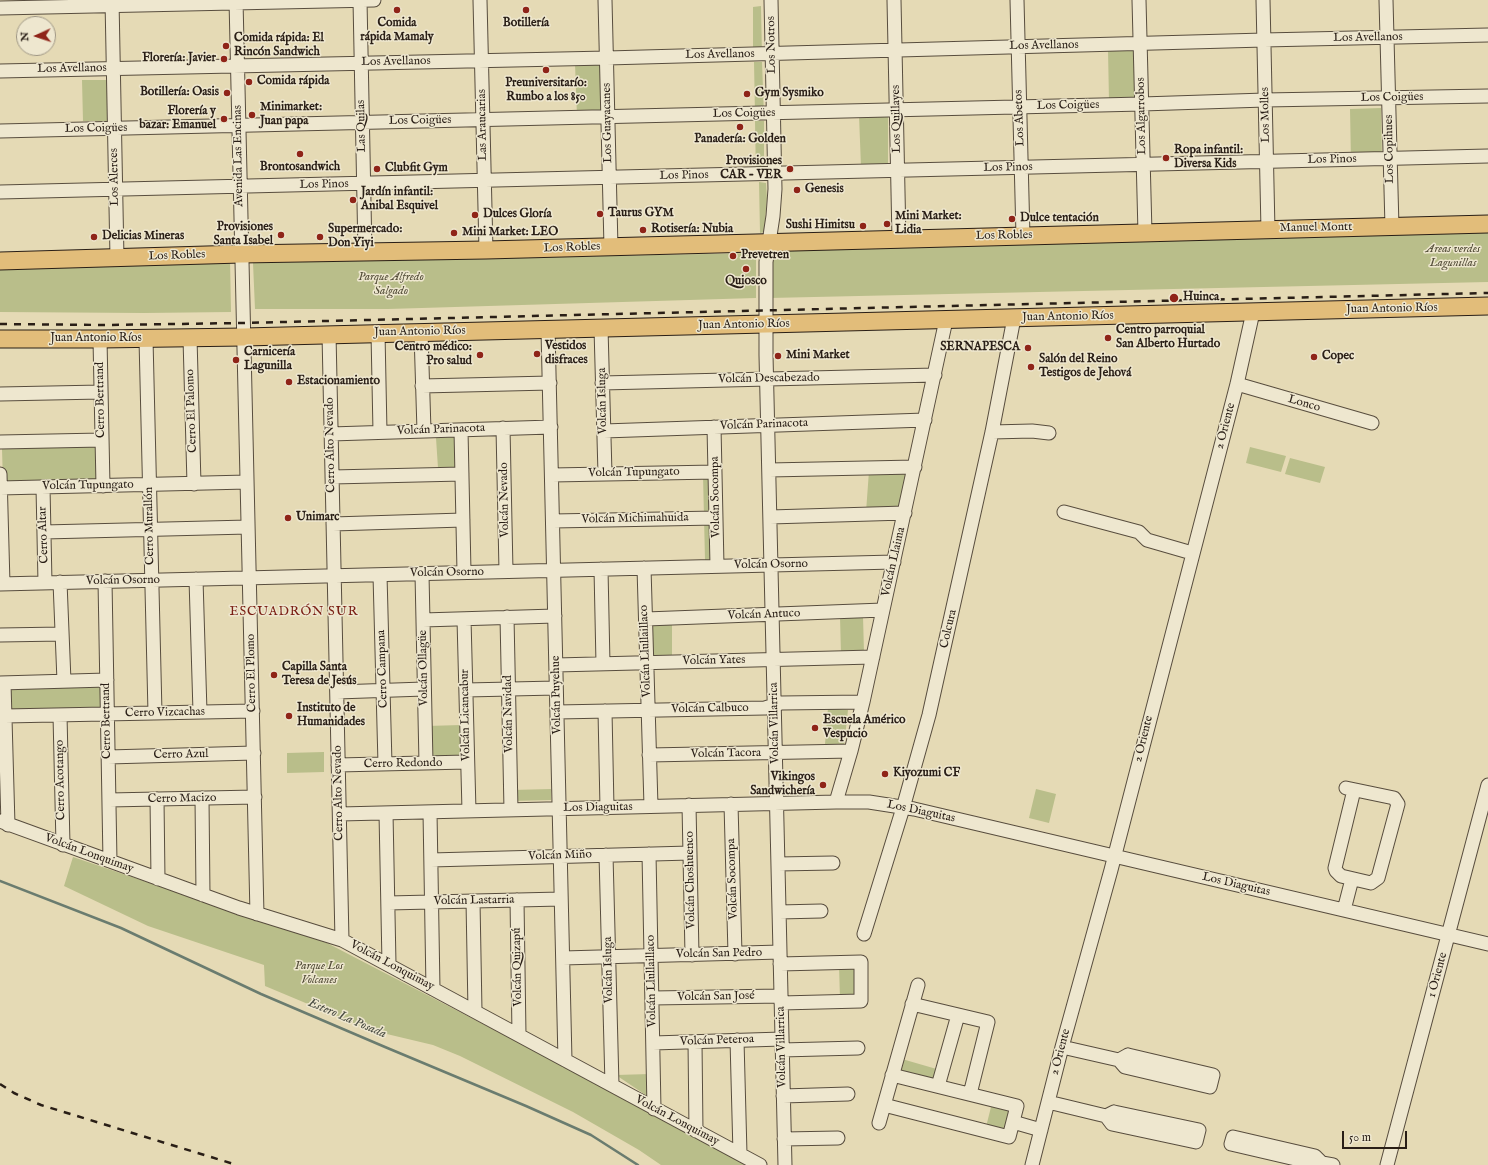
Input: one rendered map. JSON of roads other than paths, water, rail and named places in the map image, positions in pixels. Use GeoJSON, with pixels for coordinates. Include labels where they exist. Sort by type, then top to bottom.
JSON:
{"type":"FeatureCollection","features":[{"type":"Feature","properties":{"kind":"main road","name":"Manuel Montt"},"geometry":{"type":"LineString","coordinates":[[1145,233],[1488,224]]}},
{"type":"Feature","properties":{"kind":"main road","name":"Los Robles"},"geometry":{"type":"LineString","coordinates":[[0,261],[1145,233]]}},
{"type":"Feature","properties":{"kind":"main road","name":"Juan Antonio Ríos"},"geometry":{"type":"LineString","coordinates":[[0,339],[244,337],[1488,306]]}},
{"type":"Feature","properties":{"kind":"street","name":"Las Quilas"},"geometry":{"type":"LineString","coordinates":[[360,0],[365,252]]}},
{"type":"Feature","properties":{"kind":"street"},"geometry":{"type":"LineString","coordinates":[[0,8],[112,3],[374,0]]}},
{"type":"Feature","properties":{"kind":"street","name":"Las Araucarias"},"geometry":{"type":"LineString","coordinates":[[480,0],[486,250]]}},
{"type":"Feature","properties":{"kind":"street","name":"Los Guayacanes"},"geometry":{"type":"LineString","coordinates":[[605,0],[611,247]]}},
{"type":"Feature","properties":{"kind":"street","name":"Los Notros"},"geometry":{"type":"LineString","coordinates":[[765,282],[768,242],[774,207],[775,173],[771,0]]}},
{"type":"Feature","properties":{"kind":"street","name":"Los Quillayes"},"geometry":{"type":"LineString","coordinates":[[894,0],[899,239]]}},
{"type":"Feature","properties":{"kind":"street","name":"Los Abetos"},"geometry":{"type":"LineString","coordinates":[[1017,0],[1023,236]]}},
{"type":"Feature","properties":{"kind":"street","name":"Los Algarrobos"},"geometry":{"type":"LineString","coordinates":[[1139,0],[1145,233]]}},
{"type":"Feature","properties":{"kind":"street","name":"Los Molles"},"geometry":{"type":"LineString","coordinates":[[1263,0],[1268,230]]}},
{"type":"Feature","properties":{"kind":"street","name":"Los Copihues"},"geometry":{"type":"LineString","coordinates":[[1386,0],[1392,227]]}},
{"type":"Feature","properties":{"kind":"street","name":"Avenida Las Encinas"},"geometry":{"type":"LineString","coordinates":[[236,2],[244,337]]}},
{"type":"Feature","properties":{"kind":"street","name":"Los Alerces"},"geometry":{"type":"LineString","coordinates":[[112,3],[117,258]]}},
{"type":"Feature","properties":{"kind":"street","name":"Los Avellanos"},"geometry":{"type":"LineString","coordinates":[[0,71],[607,58],[1488,35]]}},
{"type":"Feature","properties":{"kind":"street","name":"Los Coigües"},"geometry":{"type":"LineString","coordinates":[[0,132],[1265,100],[1488,96]]}},
{"type":"Feature","properties":{"kind":"street","name":"Los Pinos"},"geometry":{"type":"LineString","coordinates":[[0,192],[1488,156]]}},
{"type":"Feature","properties":{"kind":"street","name":"Volcán Villarrica"},"geometry":{"type":"LineString","coordinates":[[765,282],[785,1165]]}},
{"type":"Feature","properties":{"kind":"street","name":"2 Oriente"},"geometry":{"type":"LineString","coordinates":[[1032,1165],[1062,1047],[1114,856],[1236,384],[1253,312]]}},
{"type":"Feature","properties":{"kind":"street","name":"Colcura"},"geometry":{"type":"LineString","coordinates":[[864,934],[930,708],[992,432],[1014,318]]}},
{"type":"Feature","properties":{"kind":"street","name":"Volcán Llaima"},"geometry":{"type":"LineString","coordinates":[[836,802],[863,702],[946,320]]}},
{"type":"Feature","properties":{"kind":"street","name":"Volcán Isluga"},"geometry":{"type":"LineString","coordinates":[[601,328],[605,474]]}},
{"type":"Feature","properties":{"kind":"street","name":"Volcán Puyehue"},"geometry":{"type":"LineString","coordinates":[[548,330],[565,1060]]}},
{"type":"Feature","properties":{"kind":"street"},"geometry":{"type":"LineString","coordinates":[[378,333],[380,432]]}},
{"type":"Feature","properties":{"kind":"street"},"geometry":{"type":"LineString","coordinates":[[421,333],[424,431]]}},
{"type":"Feature","properties":{"kind":"street","name":"Cerro Alto Nevado"},"geometry":{"type":"LineString","coordinates":[[329,334],[342,940]]}},
{"type":"Feature","properties":{"kind":"street","name":"Cerro El Plomo"},"geometry":{"type":"LineString","coordinates":[[244,337],[257,914]]}},
{"type":"Feature","properties":{"kind":"street","name":"Cerro El Palomo"},"geometry":{"type":"LineString","coordinates":[[190,338],[194,484]]}},
{"type":"Feature","properties":{"kind":"street","name":"Cerro Bertrand"},"geometry":{"type":"LineString","coordinates":[[100,339],[103,486]]}},
{"type":"Feature","properties":{"kind":"street","name":"Cerro Murallón"},"geometry":{"type":"LineString","coordinates":[[146,339],[154,713]]}},
{"type":"Feature","properties":{"kind":"street","name":"Volcán Descabezado"},"geometry":{"type":"LineString","coordinates":[[602,383],[935,375]]}},
{"type":"Feature","properties":{"kind":"street"},"geometry":{"type":"LineString","coordinates":[[422,386],[550,383]]}},
{"type":"Feature","properties":{"kind":"street","name":"Lonco"},"geometry":{"type":"LineString","coordinates":[[1236,384],[1372,424]]}},
{"type":"Feature","properties":{"kind":"street"},"geometry":{"type":"LineString","coordinates":[[0,394],[101,392]]}},
{"type":"Feature","properties":{"kind":"street","name":"Volcán Parinacota"},"geometry":{"type":"LineString","coordinates":[[604,431],[925,420]]}},
{"type":"Feature","properties":{"kind":"street","name":"Volcán Parinacota"},"geometry":{"type":"LineString","coordinates":[[331,434],[551,427]]}},
{"type":"Feature","properties":{"kind":"street","name":"Volcán Socompa"},"geometry":{"type":"LineString","coordinates":[[714,427],[717,566]]}},
{"type":"Feature","properties":{"kind":"street","name":"Volcán Nevado"},"geometry":{"type":"LineString","coordinates":[[503,428],[506,572]]}},
{"type":"Feature","properties":{"kind":"street"},"geometry":{"type":"LineString","coordinates":[[461,430],[464,572]]}},
{"type":"Feature","properties":{"kind":"street"},"geometry":{"type":"LineString","coordinates":[[992,432],[1032,431],[1048,433]]}},
{"type":"Feature","properties":{"kind":"street"},"geometry":{"type":"LineString","coordinates":[[0,442],[102,440]]}},
{"type":"Feature","properties":{"kind":"street"},"geometry":{"type":"LineString","coordinates":[[769,470],[915,467]]}},
{"type":"Feature","properties":{"kind":"street","name":"Volcán Tupungato"},"geometry":{"type":"LineString","coordinates":[[552,475],[715,472]]}},
{"type":"Feature","properties":{"kind":"street"},"geometry":{"type":"LineString","coordinates":[[0,474],[2,584]]}},
{"type":"Feature","properties":{"kind":"street"},"geometry":{"type":"LineString","coordinates":[[332,477],[462,474]]}},
{"type":"Feature","properties":{"kind":"street","name":"Volcán Tupungato"},"geometry":{"type":"LineString","coordinates":[[0,488],[247,482]]}},
{"type":"Feature","properties":{"kind":"street","name":"Cerro Altar"},"geometry":{"type":"LineString","coordinates":[[43,487],[45,583]]}},
{"type":"Feature","properties":{"kind":"street"},"geometry":{"type":"LineString","coordinates":[[1064,512],[1139,532],[1147,540],[1192,552]]}},
{"type":"Feature","properties":{"kind":"street"},"geometry":{"type":"LineString","coordinates":[[770,516],[905,513]]}},
{"type":"Feature","properties":{"kind":"street","name":"Volcán Michimahuida"},"geometry":{"type":"LineString","coordinates":[[553,521],[716,518]]}},
{"type":"Feature","properties":{"kind":"street"},"geometry":{"type":"LineString","coordinates":[[333,524],[463,520]]}},
{"type":"Feature","properties":{"kind":"street"},"geometry":{"type":"LineString","coordinates":[[44,532],[248,527]]}},
{"type":"Feature","properties":{"kind":"street","name":"Volcán Osorno"},"geometry":{"type":"LineString","coordinates":[[2,584],[894,562]]}},
{"type":"Feature","properties":{"kind":"street","name":"Volcán Llullaillaco"},"geometry":{"type":"LineString","coordinates":[[644,568],[650,806]]}},
{"type":"Feature","properties":{"kind":"street"},"geometry":{"type":"LineString","coordinates":[[601,569],[603,664]]}},
{"type":"Feature","properties":{"kind":"street","name":"Volcán Ollagüe"},"geometry":{"type":"LineString","coordinates":[[422,574],[426,763]]}},
{"type":"Feature","properties":{"kind":"street","name":"Cerro Campana"},"geometry":{"type":"LineString","coordinates":[[380,575],[386,764]]}},
{"type":"Feature","properties":{"kind":"street"},"geometry":{"type":"LineString","coordinates":[[196,579],[200,712]]}},
{"type":"Feature","properties":{"kind":"street","name":"Cerro Bertrand"},"geometry":{"type":"LineString","coordinates":[[105,581],[110,861]]}},
{"type":"Feature","properties":{"kind":"street"},"geometry":{"type":"LineString","coordinates":[[60,582],[64,681]]}},
{"type":"Feature","properties":{"kind":"street","name":"Volcán Antuco"},"geometry":{"type":"LineString","coordinates":[[646,619],[883,610]]}},
{"type":"Feature","properties":{"kind":"street"},"geometry":{"type":"LineString","coordinates":[[423,620],[555,616]]}},
{"type":"Feature","properties":{"kind":"street","name":"Volcán Navidad"},"geometry":{"type":"LineString","coordinates":[[507,618],[510,810]]}},
{"type":"Feature","properties":{"kind":"street","name":"Volcán Licancabur"},"geometry":{"type":"LineString","coordinates":[[464,619],[469,811]]}},
{"type":"Feature","properties":{"kind":"street"},"geometry":{"type":"LineString","coordinates":[[0,635],[62,634]]}},
{"type":"Feature","properties":{"kind":"street","name":"Volcán Yates"},"geometry":{"type":"LineString","coordinates":[[556,665],[873,657]]}},
{"type":"Feature","properties":{"kind":"street"},"geometry":{"type":"LineString","coordinates":[[4,823],[5,716],[2,683],[107,680]]}},
{"type":"Feature","properties":{"kind":"street"},"geometry":{"type":"LineString","coordinates":[[466,690],[556,688]]}},
{"type":"Feature","properties":{"kind":"street"},"geometry":{"type":"LineString","coordinates":[[337,692],[424,689]]}},
{"type":"Feature","properties":{"kind":"street","name":"Volcán Calbuco"},"geometry":{"type":"LineString","coordinates":[[557,712],[765,708],[781,704],[863,702]]}},
{"type":"Feature","properties":{"kind":"street","name":"Cerro Vizcachas"},"geometry":{"type":"LineString","coordinates":[[5,716],[253,711]]}},
{"type":"Feature","properties":{"kind":"street"},"geometry":{"type":"LineString","coordinates":[[605,711],[607,808]]}},
{"type":"Feature","properties":{"kind":"street","name":"Cerro Acotango"},"geometry":{"type":"LineString","coordinates":[[60,715],[62,845]]}},
{"type":"Feature","properties":{"kind":"street","name":"Volcán Tacora"},"geometry":{"type":"LineString","coordinates":[[649,755],[851,751]]}},
{"type":"Feature","properties":{"kind":"street","name":"Cerro Azul"},"geometry":{"type":"LineString","coordinates":[[108,757],[254,753]]}},
{"type":"Feature","properties":{"kind":"street","name":"Cerro Redondo"},"geometry":{"type":"LineString","coordinates":[[338,765],[467,762]]}},
{"type":"Feature","properties":{"kind":"street","name":"1 Oriente"},"geometry":{"type":"LineString","coordinates":[[1387,1165],[1488,785]]}},
{"type":"Feature","properties":{"kind":"street"},"geometry":{"type":"LineString","coordinates":[[1350,789],[1394,798],[1397,801],[1398,806],[1378,878],[1371,883],[1352,879],[1340,876],[1336,872],[1335,868],[1350,789]]}},
{"type":"Feature","properties":{"kind":"street","name":"Cerro Macizo"},"geometry":{"type":"LineString","coordinates":[[109,800],[255,797]]}},
{"type":"Feature","properties":{"kind":"street"},"geometry":{"type":"LineString","coordinates":[[202,798],[203,895]]}},
{"type":"Feature","properties":{"kind":"street"},"geometry":{"type":"LineString","coordinates":[[157,799],[158,879]]}},
{"type":"Feature","properties":{"kind":"street","name":"Los Diaguitas"},"geometry":{"type":"LineString","coordinates":[[340,814],[869,802],[902,808],[1114,856],[1488,944]]}},
{"type":"Feature","properties":{"kind":"street","name":"Volcán Socompa"},"geometry":{"type":"LineString","coordinates":[[731,804],[735,954]]}},
{"type":"Feature","properties":{"kind":"street","name":"Volcán Choshuenco"},"geometry":{"type":"LineString","coordinates":[[689,806],[692,954]]}},
{"type":"Feature","properties":{"kind":"street"},"geometry":{"type":"LineString","coordinates":[[430,812],[433,989]]}},
{"type":"Feature","properties":{"kind":"street"},"geometry":{"type":"LineString","coordinates":[[386,813],[389,964]]}},
{"type":"Feature","properties":{"kind":"street","name":"Volcán Lonquimay"},"geometry":{"type":"LineString","coordinates":[[4,823],[257,914],[342,940],[760,1165]]}},
{"type":"Feature","properties":{"kind":"street","name":"Volcán Miño"},"geometry":{"type":"LineString","coordinates":[[431,860],[690,853]]}},
{"type":"Feature","properties":{"kind":"street","name":"Volcán Llullaillaco"},"geometry":{"type":"LineString","coordinates":[[649,854],[654,1108]]}},
{"type":"Feature","properties":{"kind":"street","name":"Volcán Isluga"},"geometry":{"type":"LineString","coordinates":[[606,855],[612,1085]]}},
{"type":"Feature","properties":{"kind":"street"},"geometry":{"type":"LineString","coordinates":[[778,864],[833,863]]}},
{"type":"Feature","properties":{"kind":"street"},"geometry":{"type":"LineString","coordinates":[[1344,910],[1352,879]]}},
{"type":"Feature","properties":{"kind":"street","name":"Volcán Lastarria"},"geometry":{"type":"LineString","coordinates":[[388,902],[561,899]]}},
{"type":"Feature","properties":{"kind":"street","name":"Volcán Quizapú"},"geometry":{"type":"LineString","coordinates":[[516,900],[519,1035]]}},
{"type":"Feature","properties":{"kind":"street"},"geometry":{"type":"LineString","coordinates":[[473,901],[475,1011]]}},
{"type":"Feature","properties":{"kind":"street"},"geometry":{"type":"LineString","coordinates":[[779,912],[821,911]]}},
{"type":"Feature","properties":{"kind":"street","name":"Volcán San Pedro"},"geometry":{"type":"LineString","coordinates":[[563,958],[735,954],[860,962],[861,1001]]}},
{"type":"Feature","properties":{"kind":"street"},"geometry":{"type":"LineString","coordinates":[[879,1123],[918,985]]}},
{"type":"Feature","properties":{"kind":"street","name":"Volcán San José"},"geometry":{"type":"LineString","coordinates":[[652,998],[861,1001]]}},
{"type":"Feature","properties":{"kind":"street"},"geometry":{"type":"LineString","coordinates":[[912,1004],[988,1022],[970,1094]]}},
{"type":"Feature","properties":{"kind":"street"},"geometry":{"type":"LineString","coordinates":[[938,1086],[958,1015]]}},
{"type":"Feature","properties":{"kind":"street"},"geometry":{"type":"LineString","coordinates":[[737,1040],[740,1154]]}},
{"type":"Feature","properties":{"kind":"street","name":"Volcán Peteroa"},"geometry":{"type":"LineString","coordinates":[[653,1043],[737,1040],[782,1045],[858,1048]]}},
{"type":"Feature","properties":{"kind":"street"},"geometry":{"type":"LineString","coordinates":[[695,1042],[696,1131]]}},
{"type":"Feature","properties":{"kind":"street"},"geometry":{"type":"LineString","coordinates":[[1062,1047],[1119,1060],[1125,1067],[1210,1087],[1213,1075],[1128,1056],[1119,1060]]}},
{"type":"Feature","properties":{"kind":"street"},"geometry":{"type":"LineString","coordinates":[[884,1105],[1009,1137],[1013,1122],[1017,1106],[892,1075]]}},
{"type":"Feature","properties":{"kind":"street"},"geometry":{"type":"LineString","coordinates":[[783,1096],[848,1094]]}},
{"type":"Feature","properties":{"kind":"street"},"geometry":{"type":"LineString","coordinates":[[1048,1102],[1106,1116],[1112,1124],[1196,1142],[1199,1130],[1114,1112],[1106,1116]]}},
{"type":"Feature","properties":{"kind":"street"},"geometry":{"type":"LineString","coordinates":[[1013,1122],[1041,1130]]}},
{"type":"Feature","properties":{"kind":"street"},"geometry":{"type":"LineString","coordinates":[[1233,1136],[1315,1156],[1328,1164],[1313,1163],[1231,1144],[1233,1136]]}},
{"type":"Feature","properties":{"kind":"street"},"geometry":{"type":"LineString","coordinates":[[784,1139],[838,1138]]}},
{"type":"Feature","properties":{"kind":"waterway","name":"Estero La Posada"},"geometry":{"type":"LineString","coordinates":[[0,881],[121,928],[261,994],[526,1106],[591,1135],[638,1165]]}},
{"type":"Feature","properties":{"kind":"railway"},"geometry":{"type":"LineString","coordinates":[[0,324],[104,325],[243,323],[1488,293]]}},
{"type":"Feature","properties":{"kind":"railway"},"geometry":{"type":"LineString","coordinates":[[0,1084],[14,1093],[41,1105],[237,1165]]}},
{"type":"Feature","properties":{"kind":"place","name":"Comida rápida Mamaly"},"geometry":{"type":"Point","coordinates":[397,10]}},
{"type":"Feature","properties":{"kind":"place","name":"Botillería"},"geometry":{"type":"Point","coordinates":[526,10]}},
{"type":"Feature","properties":{"kind":"place","name":"Comida rápida: El Rincón Sandwich"},"geometry":{"type":"Point","coordinates":[226,46]}},
{"type":"Feature","properties":{"kind":"place","name":"Florería: Javier"},"geometry":{"type":"Point","coordinates":[224,59]}},
{"type":"Feature","properties":{"kind":"place","name":"Preuniversitarío: Rumbo a los 850"},"geometry":{"type":"Point","coordinates":[546,70]}},
{"type":"Feature","properties":{"kind":"place","name":"Comida rápida"},"geometry":{"type":"Point","coordinates":[249,82]}},
{"type":"Feature","properties":{"kind":"place","name":"Botillería: Oasis"},"geometry":{"type":"Point","coordinates":[227,93]}},
{"type":"Feature","properties":{"kind":"place","name":"Gym Sysmiko"},"geometry":{"type":"Point","coordinates":[747,94]}},
{"type":"Feature","properties":{"kind":"place","name":"Minimarket: Juan papa"},"geometry":{"type":"Point","coordinates":[252,115]}},
{"type":"Feature","properties":{"kind":"place","name":"Florería y bazar: Emanuel"},"geometry":{"type":"Point","coordinates":[224,119]}},
{"type":"Feature","properties":{"kind":"place","name":"Panadería: Golden"},"geometry":{"type":"Point","coordinates":[740,127]}},
{"type":"Feature","properties":{"kind":"place","name":"Brontosandwich"},"geometry":{"type":"Point","coordinates":[300,154]}},
{"type":"Feature","properties":{"kind":"place","name":"Ropa infantil: Diversa Kids"},"geometry":{"type":"Point","coordinates":[1166,158]}},
{"type":"Feature","properties":{"kind":"place","name":"Clubfit Gym"},"geometry":{"type":"Point","coordinates":[377,169]}},
{"type":"Feature","properties":{"kind":"place","name":"Provisiones CAR - VER"},"geometry":{"type":"Point","coordinates":[790,169]}},
{"type":"Feature","properties":{"kind":"place","name":"Genesis"},"geometry":{"type":"Point","coordinates":[797,190]}},
{"type":"Feature","properties":{"kind":"place","name":"Jardín infantil: Anibal Esquivel"},"geometry":{"type":"Point","coordinates":[353,200]}},
{"type":"Feature","properties":{"kind":"place","name":"Taurus GYM"},"geometry":{"type":"Point","coordinates":[600,214]}},
{"type":"Feature","properties":{"kind":"place","name":"Dulces Gloría"},"geometry":{"type":"Point","coordinates":[475,215]}},
{"type":"Feature","properties":{"kind":"place","name":"Dulce tentación"},"geometry":{"type":"Point","coordinates":[1012,219]}},
{"type":"Feature","properties":{"kind":"place","name":"Mini Market: Lidia"},"geometry":{"type":"Point","coordinates":[887,224]}},
{"type":"Feature","properties":{"kind":"place","name":"Sushi Himitsu"},"geometry":{"type":"Point","coordinates":[863,226]}},
{"type":"Feature","properties":{"kind":"place","name":"Rotisería: Nubia"},"geometry":{"type":"Point","coordinates":[643,230]}},
{"type":"Feature","properties":{"kind":"place","name":"Mini Market: LEO"},"geometry":{"type":"Point","coordinates":[454,233]}},
{"type":"Feature","properties":{"kind":"place","name":"Provisiones Santa Isabel"},"geometry":{"type":"Point","coordinates":[281,235]}},
{"type":"Feature","properties":{"kind":"place","name":"Delicias Mineras"},"geometry":{"type":"Point","coordinates":[94,237]}},
{"type":"Feature","properties":{"kind":"place","name":"Supermercado: Don Yiyi"},"geometry":{"type":"Point","coordinates":[320,237]}},
{"type":"Feature","properties":{"kind":"place","name":"Prevetren"},"geometry":{"type":"Point","coordinates":[733,256]}},
{"type":"Feature","properties":{"kind":"place","name":"Quiosco"},"geometry":{"type":"Point","coordinates":[746,269]}},
{"type":"Feature","properties":{"kind":"place","name":"Huinca"},"geometry":{"type":"Point","coordinates":[1174,298]}},
{"type":"Feature","properties":{"kind":"place","name":"Centro parroquial San Alberto Hurtado"},"geometry":{"type":"Point","coordinates":[1108,338]}},
{"type":"Feature","properties":{"kind":"place","name":"SERNAPESCA"},"geometry":{"type":"Point","coordinates":[1028,348]}},
{"type":"Feature","properties":{"kind":"place","name":"Vestidos disfraces"},"geometry":{"type":"Point","coordinates":[537,354]}},
{"type":"Feature","properties":{"kind":"place","name":"Centro médico: Pro salud"},"geometry":{"type":"Point","coordinates":[480,355]}},
{"type":"Feature","properties":{"kind":"place","name":"Mini Market"},"geometry":{"type":"Point","coordinates":[778,356]}},
{"type":"Feature","properties":{"kind":"place","name":"Copec"},"geometry":{"type":"Point","coordinates":[1314,357]}},
{"type":"Feature","properties":{"kind":"place","name":"Carnicería Lagunilla"},"geometry":{"type":"Point","coordinates":[236,360]}},
{"type":"Feature","properties":{"kind":"place","name":"Salón del Reino Testigos de Jehová"},"geometry":{"type":"Point","coordinates":[1031,367]}},
{"type":"Feature","properties":{"kind":"place","name":"Estacionamiento"},"geometry":{"type":"Point","coordinates":[289,382]}},
{"type":"Feature","properties":{"kind":"place","name":"Unimarc"},"geometry":{"type":"Point","coordinates":[288,518]}},
{"type":"Feature","properties":{"kind":"place","name":"Capilla Santa Teresa de Jesús"},"geometry":{"type":"Point","coordinates":[274,675]}},
{"type":"Feature","properties":{"kind":"place","name":"Instituto de Humanidades"},"geometry":{"type":"Point","coordinates":[289,716]}},
{"type":"Feature","properties":{"kind":"place","name":"Escuela Américo Vespucio"},"geometry":{"type":"Point","coordinates":[815,728]}},
{"type":"Feature","properties":{"kind":"place","name":"Kiyozumi CF"},"geometry":{"type":"Point","coordinates":[885,774]}},
{"type":"Feature","properties":{"kind":"place","name":"Vikingos Sandwichería"},"geometry":{"type":"Point","coordinates":[823,785]}},
{"type":"Feature","properties":{"kind":"district","name":"ESCUADRÓN SUR"},"geometry":{"type":"Point","coordinates":[294,612]}},
{"type":"Feature","properties":{"kind":"park label","name":"Areas verdes Lagunillas"},"geometry":{"type":"Point","coordinates":[1453,257]}},
{"type":"Feature","properties":{"kind":"park label","name":"Parque Alfredo Salgado"},"geometry":{"type":"Point","coordinates":[391,285]}},
{"type":"Feature","properties":{"kind":"park label","name":"Parque Los Volcanes"},"geometry":{"type":"Point","coordinates":[319,974]}}]}
